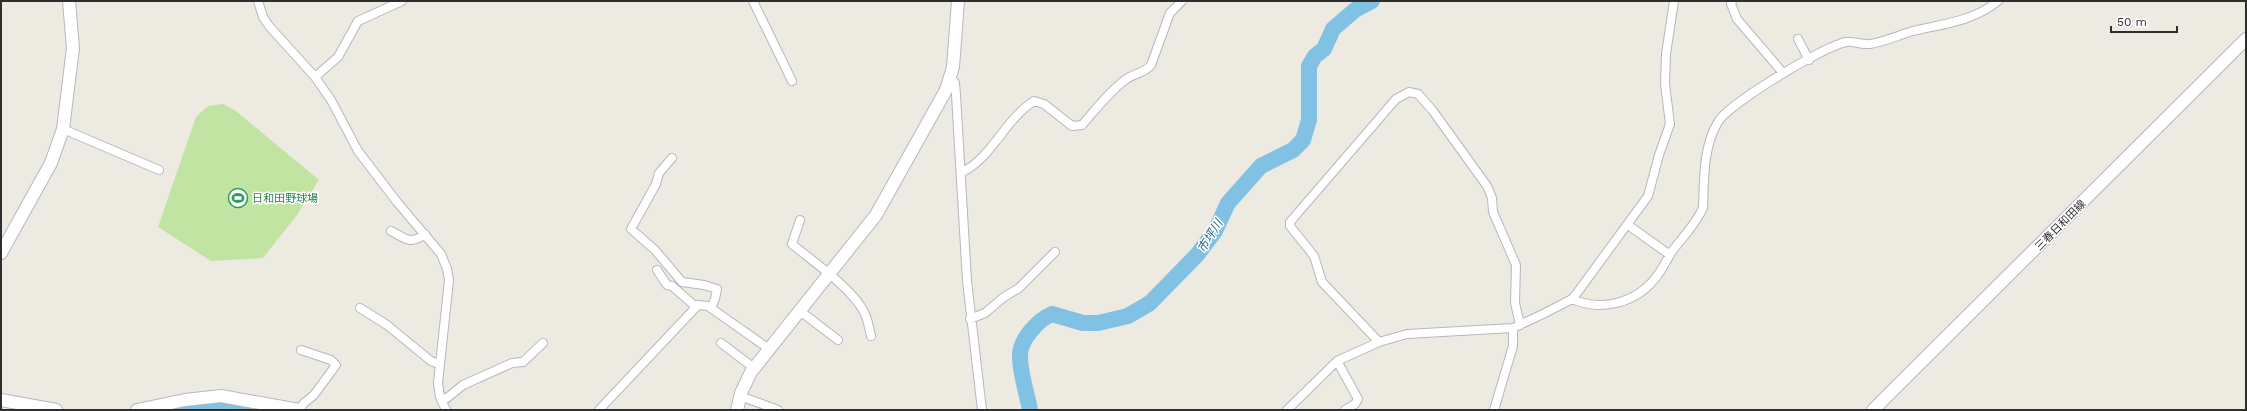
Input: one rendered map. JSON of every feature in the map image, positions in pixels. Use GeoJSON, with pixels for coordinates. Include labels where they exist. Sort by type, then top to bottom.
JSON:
{"type":"FeatureCollection","features":[{"type":"Feature","properties":{"kind":"street"},"geometry":{"type":"LineString","coordinates":[[1,254],[51,163],[63,129],[68,102],[73,48],[69,1]]}},
{"type":"Feature","properties":{"kind":"street"},"geometry":{"type":"LineString","coordinates":[[258,1],[263,17],[269,26],[315,77],[331,100],[358,151],[397,202],[441,254],[448,274],[438,383],[441,399],[446,410]]}},
{"type":"Feature","properties":{"kind":"street"},"geometry":{"type":"LineString","coordinates":[[315,77],[340,55],[355,24],[363,18],[402,1]]}},
{"type":"Feature","properties":{"kind":"street"},"geometry":{"type":"LineString","coordinates":[[753,1],[792,81]]}},
{"type":"Feature","properties":{"kind":"street"},"geometry":{"type":"LineString","coordinates":[[737,410],[740,396],[754,368],[876,214],[946,90],[951,78],[958,1]]}},
{"type":"Feature","properties":{"kind":"street"},"geometry":{"type":"LineString","coordinates":[[962,172],[973,165],[1015,118],[1034,101],[1044,104],[1072,126],[1078,127],[1082,125],[1115,88],[1135,73],[1147,70],[1151,65],[1170,13],[1182,1]]}},
{"type":"Feature","properties":{"kind":"street"},"geometry":{"type":"LineString","coordinates":[[1287,410],[1337,361],[1379,342],[1407,334],[1516,326],[1572,299],[1590,278],[1648,196],[1659,155],[1670,124],[1665,84],[1666,54],[1674,1]]}},
{"type":"Feature","properties":{"kind":"street"},"geometry":{"type":"LineString","coordinates":[[1732,1],[1732,8],[1737,19],[1783,73]]}},
{"type":"Feature","properties":{"kind":"street"},"geometry":{"type":"LineString","coordinates":[[1572,299],[1606,305],[1632,298],[1648,286],[1657,276],[1670,255],[1696,223],[1703,208],[1707,156],[1718,121],[1730,109],[1783,73],[1844,43],[1869,44],[1914,31],[1952,23],[1979,13],[1998,1]]}},
{"type":"Feature","properties":{"kind":"street"},"geometry":{"type":"LineString","coordinates":[[1798,39],[1809,60]]}},
{"type":"Feature","properties":{"kind":"street","name":"三春日和田線"},"geometry":{"type":"LineString","coordinates":[[1873,410],[2246,39]]}},
{"type":"Feature","properties":{"kind":"street"},"geometry":{"type":"LineString","coordinates":[[951,78],[954,83],[956,95],[970,319],[982,410]]}},
{"type":"Feature","properties":{"kind":"street"},"geometry":{"type":"LineString","coordinates":[[1379,342],[1322,282],[1314,256],[1290,226],[1290,222],[1293,215],[1343,162],[1396,99],[1409,92],[1418,94],[1433,111],[1487,186],[1492,198],[1493,212],[1516,265],[1516,326],[1513,346],[1494,410]]}},
{"type":"Feature","properties":{"kind":"street"},"geometry":{"type":"LineString","coordinates":[[63,129],[159,170]]}},
{"type":"Feature","properties":{"kind":"street"},"geometry":{"type":"LineString","coordinates":[[672,158],[659,172],[656,184],[631,229],[655,250],[682,282],[697,283],[717,289],[717,295],[711,308]]}},
{"type":"Feature","properties":{"kind":"street"},"geometry":{"type":"LineString","coordinates":[[800,220],[792,244],[829,275],[863,310],[871,336]]}},
{"type":"Feature","properties":{"kind":"street"},"geometry":{"type":"LineString","coordinates":[[1628,225],[1670,255]]}},
{"type":"Feature","properties":{"kind":"street"},"geometry":{"type":"LineString","coordinates":[[391,231],[410,241],[417,240],[425,234]]}},
{"type":"Feature","properties":{"kind":"street"},"geometry":{"type":"LineString","coordinates":[[970,319],[985,313],[1004,297],[1020,288],[1055,252]]}},
{"type":"Feature","properties":{"kind":"street"},"geometry":{"type":"LineString","coordinates":[[657,270],[667,285],[672,286],[695,306]]}},
{"type":"Feature","properties":{"kind":"street"},"geometry":{"type":"LineString","coordinates":[[600,410],[695,306],[702,304],[711,308],[769,349]]}},
{"type":"Feature","properties":{"kind":"street"},"geometry":{"type":"LineString","coordinates":[[360,308],[387,325],[431,361],[440,364]]}},
{"type":"Feature","properties":{"kind":"street"},"geometry":{"type":"LineString","coordinates":[[800,311],[838,340]]}},
{"type":"Feature","properties":{"kind":"street"},"geometry":{"type":"LineString","coordinates":[[441,399],[447,398],[463,385],[512,363],[523,362],[543,343]]}},
{"type":"Feature","properties":{"kind":"street"},"geometry":{"type":"LineString","coordinates":[[721,343],[754,368]]}},
{"type":"Feature","properties":{"kind":"street"},"geometry":{"type":"LineString","coordinates":[[137,410],[185,400],[220,396],[299,410],[304,403],[314,395],[336,365],[331,360],[301,350]]}},
{"type":"Feature","properties":{"kind":"street"},"geometry":{"type":"LineString","coordinates":[[1337,361],[1358,399],[1355,404],[1345,410]]}},
{"type":"Feature","properties":{"kind":"street"},"geometry":{"type":"LineString","coordinates":[[740,396],[778,410]]}},
{"type":"Feature","properties":{"kind":"street"},"geometry":{"type":"LineString","coordinates":[[1,400],[23,407],[56,410]]}},
{"type":"Feature","properties":{"kind":"green space","name":"日和田野球場"},"geometry":{"type":"Polygon","coordinates":[[[223,104],[236,111],[319,180],[297,215],[263,258],[211,261],[158,227],[196,117],[208,106],[223,104]]]}},
{"type":"Feature","properties":{"kind":"waterway","name":"市坪川"},"geometry":{"type":"LineString","coordinates":[[1030,410],[1020,363],[1023,344],[1030,331],[1052,314],[1083,323],[1098,323],[1128,316],[1150,303],[1197,255],[1215,231],[1228,203],[1261,166],[1293,150],[1303,140],[1309,120],[1309,66],[1315,56],[1324,49],[1333,29],[1355,10],[1372,1]]}},
{"type":"Feature","properties":{"kind":"waterway","name":"市坪川"},"geometry":{"type":"LineString","coordinates":[[183,410],[211,406],[246,410]]}},
{"type":"Feature","properties":{"kind":"place","name":"日和田野球場"},"geometry":{"type":"Point","coordinates":[238,198]}}]}
